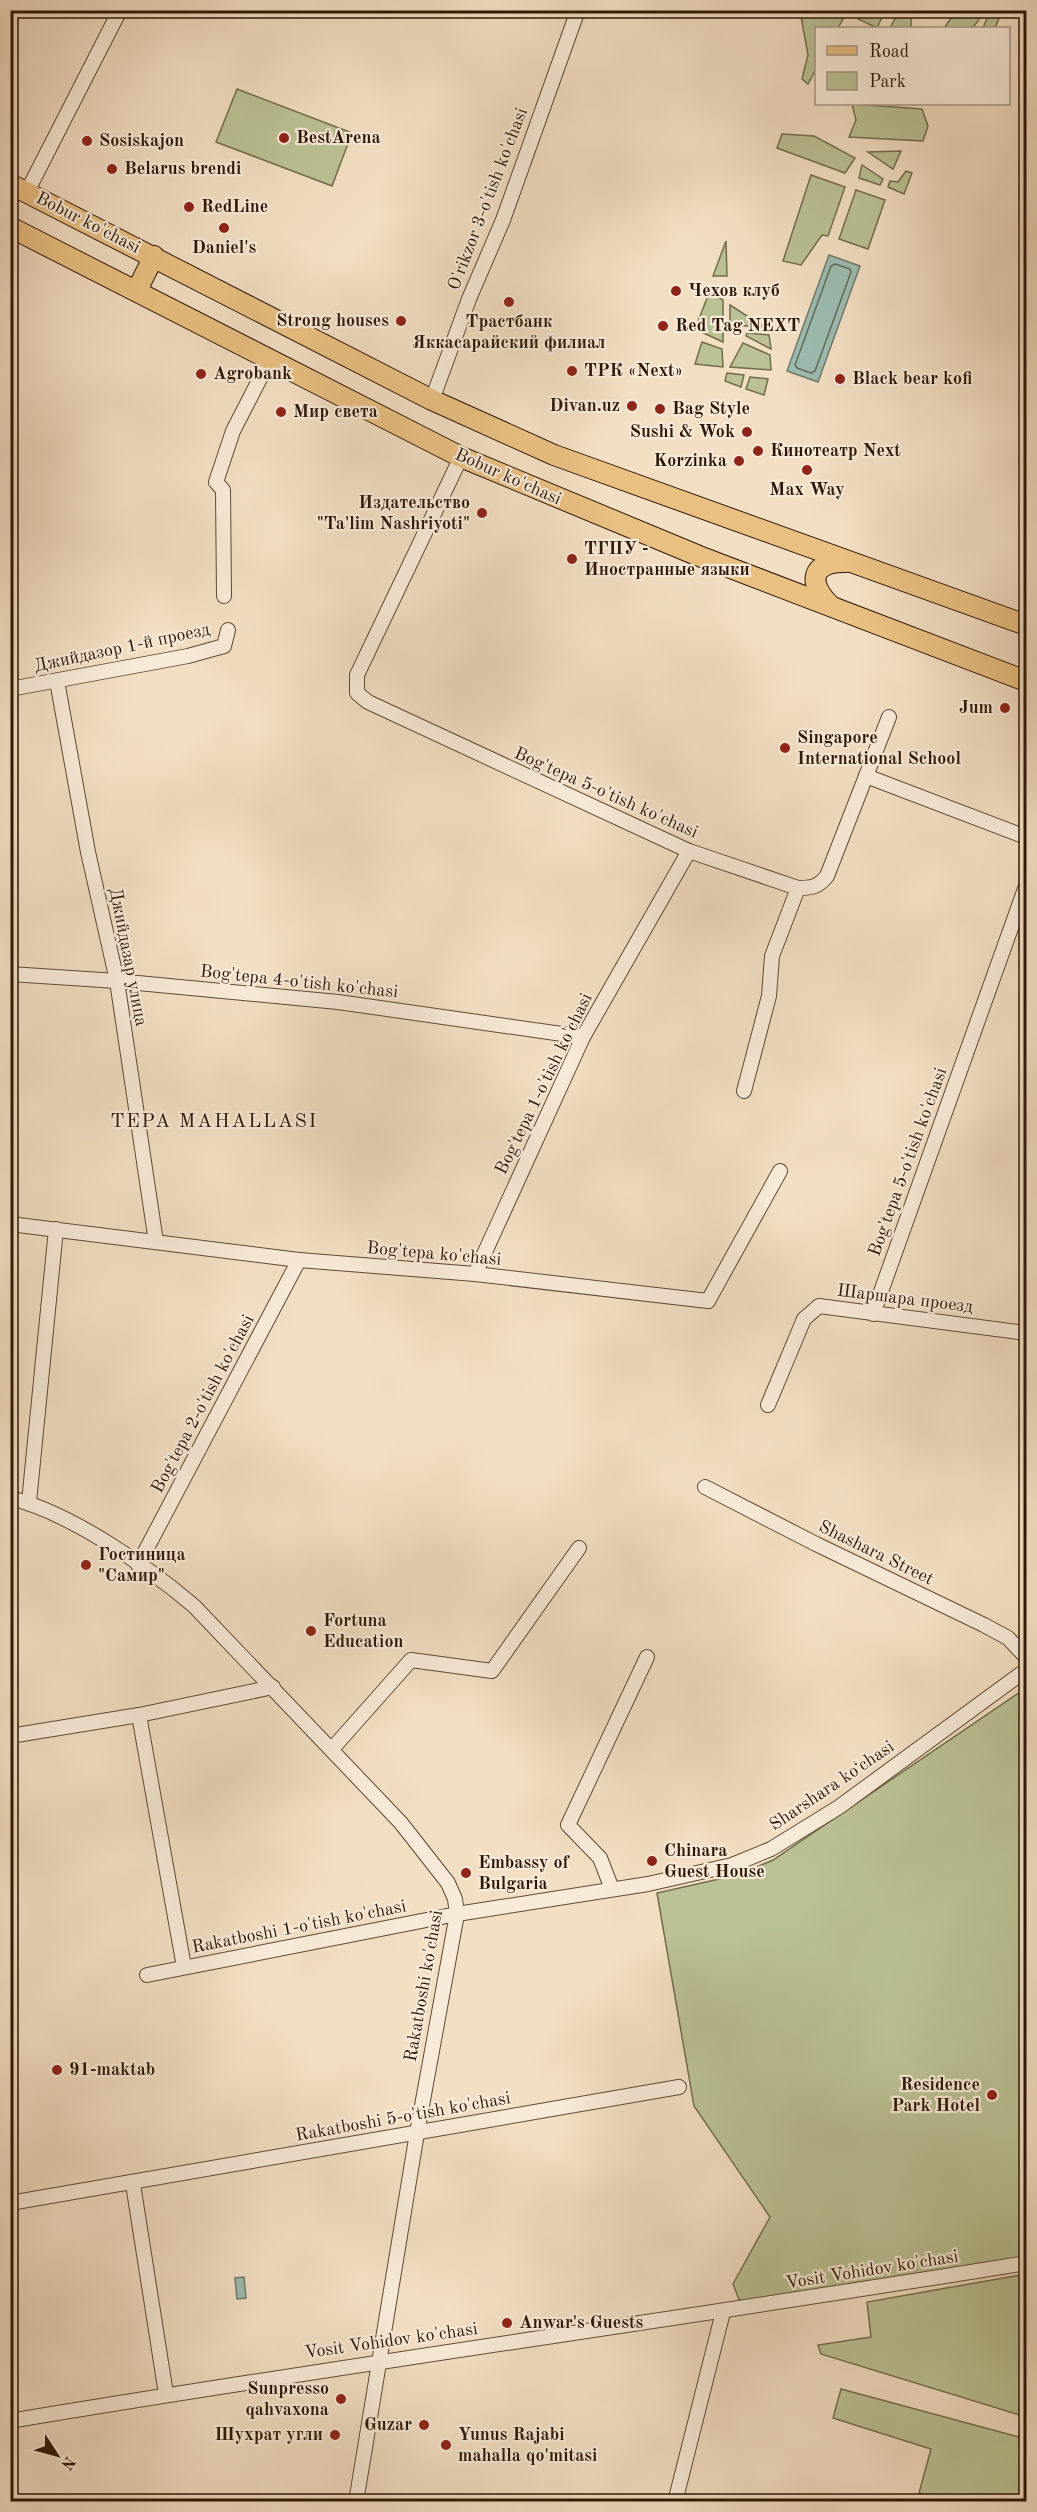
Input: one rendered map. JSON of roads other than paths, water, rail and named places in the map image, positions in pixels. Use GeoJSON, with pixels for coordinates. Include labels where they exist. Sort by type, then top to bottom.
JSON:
{"type":"FeatureCollection","features":[{"type":"Feature","properties":{"kind":"main road","name":"Bobur ko'chasi"},"geometry":{"type":"LineString","coordinates":[[19,188],[432,400],[554,455],[1026,626]]}},
{"type":"Feature","properties":{"kind":"main road","name":"Bobur ko'chasi"},"geometry":{"type":"LineString","coordinates":[[10,227],[461,457],[699,556],[1026,681]]}},
{"type":"Feature","properties":{"kind":"main road"},"geometry":{"type":"LineString","coordinates":[[136,290],[154,256]]}},
{"type":"Feature","properties":{"kind":"main road"},"geometry":{"type":"LineString","coordinates":[[833,608],[818,594],[814,585],[816,576],[822,566],[832,562],[851,562]]}},
{"type":"Feature","properties":{"kind":"street"},"geometry":{"type":"LineString","coordinates":[[19,188],[120,10]]}},
{"type":"Feature","properties":{"kind":"street","name":"O'rikzor 3-o'tish ko'chasi"},"geometry":{"type":"LineString","coordinates":[[432,400],[469,299],[503,220],[578,10]]}},
{"type":"Feature","properties":{"kind":"street"},"geometry":{"type":"LineString","coordinates":[[224,596],[222,490],[216,482],[232,431],[270,359]]}},
{"type":"Feature","properties":{"kind":"street","name":"Bog'tepa 5-o'tish ko'chasi"},"geometry":{"type":"LineString","coordinates":[[461,457],[357,675],[357,693],[368,702],[497,764],[689,851],[798,888]]}},
{"type":"Feature","properties":{"kind":"street","name":"Джийдазор 1-й проезд"},"geometry":{"type":"LineString","coordinates":[[10,689],[188,656],[224,646],[228,630]]}},
{"type":"Feature","properties":{"kind":"street","name":"Джийдазар улица"},"geometry":{"type":"LineString","coordinates":[[57,681],[88,852],[117,981],[156,1242]]}},
{"type":"Feature","properties":{"kind":"street"},"geometry":{"type":"LineString","coordinates":[[744,1091],[769,996],[772,956],[798,888],[813,888],[821,884],[827,876],[889,717]]}},
{"type":"Feature","properties":{"kind":"street"},"geometry":{"type":"LineString","coordinates":[[866,776],[1026,837]]}},
{"type":"Feature","properties":{"kind":"street","name":"Bog'tepa 1-o'tish ko'chasi"},"geometry":{"type":"LineString","coordinates":[[475,1274],[583,1037],[689,851]]}},
{"type":"Feature","properties":{"kind":"street","name":"Bog'tepa 5-o'tish ko'chasi"},"geometry":{"type":"LineString","coordinates":[[873,1314],[1026,886]]}},
{"type":"Feature","properties":{"kind":"street","name":"Bog'tepa 4-o'tish ko'chasi"},"geometry":{"type":"LineString","coordinates":[[10,974],[117,981],[338,1002],[583,1037]]}},
{"type":"Feature","properties":{"kind":"street","name":"Bog'tepa ko'chasi"},"geometry":{"type":"LineString","coordinates":[[10,1224],[299,1260],[475,1274],[708,1300],[780,1171]]}},
{"type":"Feature","properties":{"kind":"street"},"geometry":{"type":"LineString","coordinates":[[29,1502],[56,1229]]}},
{"type":"Feature","properties":{"kind":"street","name":"Bog'tepa 2-o'tish ko'chasi"},"geometry":{"type":"LineString","coordinates":[[138,1565],[299,1260]]}},
{"type":"Feature","properties":{"kind":"street","name":"Шаршара проезд"},"geometry":{"type":"LineString","coordinates":[[768,1405],[804,1319],[819,1306],[1026,1333]]}},
{"type":"Feature","properties":{"kind":"street","name":"Shashara Street"},"geometry":{"type":"LineString","coordinates":[[705,1487],[816,1544],[984,1625],[1008,1638],[1026,1657]]}},
{"type":"Feature","properties":{"kind":"street","name":"Rakatboshi ko'chasi"},"geometry":{"type":"LineString","coordinates":[[10,1497],[29,1502],[65,1518],[138,1565],[194,1606],[401,1823],[438,1870],[455,1899],[457,1914],[417,2133],[356,2502]]}},
{"type":"Feature","properties":{"kind":"street"},"geometry":{"type":"LineString","coordinates":[[332,1749],[411,1660],[492,1671],[579,1548]]}},
{"type":"Feature","properties":{"kind":"street"},"geometry":{"type":"LineString","coordinates":[[612,1889],[600,1858],[568,1825],[647,1657]]}},
{"type":"Feature","properties":{"kind":"street","name":"Sharshara koʻchasi"},"geometry":{"type":"LineString","coordinates":[[457,1914],[648,1884],[732,1865],[771,1849],[839,1807],[1026,1670]]}},
{"type":"Feature","properties":{"kind":"street"},"geometry":{"type":"LineString","coordinates":[[10,1736],[139,1715],[273,1687]]}},
{"type":"Feature","properties":{"kind":"street"},"geometry":{"type":"LineString","coordinates":[[139,1715],[184,1967]]}},
{"type":"Feature","properties":{"kind":"street","name":"Rakatboshi 1-o'tish ko'chasi"},"geometry":{"type":"LineString","coordinates":[[147,1975],[457,1914]]}},
{"type":"Feature","properties":{"kind":"street","name":"Rakatboshi 5-o'tish ko'chasi"},"geometry":{"type":"LineString","coordinates":[[10,2203],[133,2184],[679,2087]]}},
{"type":"Feature","properties":{"kind":"street"},"geometry":{"type":"LineString","coordinates":[[133,2184],[166,2394]]}},
{"type":"Feature","properties":{"kind":"street","name":"Vosit Vohidov ko'chasi"},"geometry":{"type":"LineString","coordinates":[[10,2421],[380,2360],[723,2312],[1026,2263]]}},
{"type":"Feature","properties":{"kind":"street"},"geometry":{"type":"LineString","coordinates":[[675,2502],[723,2312]]}},
{"type":"Feature","properties":{"kind":"water"},"geometry":{"type":"Polygon","coordinates":[[[829,255],[860,266],[818,382],[787,371],[829,255]]]}},
{"type":"Feature","properties":{"kind":"water"},"geometry":{"type":"Polygon","coordinates":[[[244,2277],[246,2298],[237,2299],[235,2278],[244,2277]]]}},
{"type":"Feature","properties":{"kind":"place","name":"BestArena"},"geometry":{"type":"Point","coordinates":[284,138]}},
{"type":"Feature","properties":{"kind":"place","name":"Sosiskajon"},"geometry":{"type":"Point","coordinates":[87,141]}},
{"type":"Feature","properties":{"kind":"place","name":"Belarus brendi"},"geometry":{"type":"Point","coordinates":[112,169]}},
{"type":"Feature","properties":{"kind":"place","name":"RedLine"},"geometry":{"type":"Point","coordinates":[189,207]}},
{"type":"Feature","properties":{"kind":"place","name":"Daniel's"},"geometry":{"type":"Point","coordinates":[224,228]}},
{"type":"Feature","properties":{"kind":"place","name":"Чехов клуб"},"geometry":{"type":"Point","coordinates":[676,291]}},
{"type":"Feature","properties":{"kind":"place","name":"Трастбанк Яккасарайский филиал"},"geometry":{"type":"Point","coordinates":[509,302]}},
{"type":"Feature","properties":{"kind":"place","name":"Strong houses"},"geometry":{"type":"Point","coordinates":[401,321]}},
{"type":"Feature","properties":{"kind":"place","name":"Red Tag NEXT"},"geometry":{"type":"Point","coordinates":[663,326]}},
{"type":"Feature","properties":{"kind":"place","name":"ТРК «Next»"},"geometry":{"type":"Point","coordinates":[572,371]}},
{"type":"Feature","properties":{"kind":"place","name":"Agrobank"},"geometry":{"type":"Point","coordinates":[201,374]}},
{"type":"Feature","properties":{"kind":"place","name":"Black bear kofi"},"geometry":{"type":"Point","coordinates":[840,379]}},
{"type":"Feature","properties":{"kind":"place","name":"Divan.uz"},"geometry":{"type":"Point","coordinates":[632,406]}},
{"type":"Feature","properties":{"kind":"place","name":"Bag Style"},"geometry":{"type":"Point","coordinates":[660,409]}},
{"type":"Feature","properties":{"kind":"place","name":"Мир света"},"geometry":{"type":"Point","coordinates":[281,412]}},
{"type":"Feature","properties":{"kind":"place","name":"Sushi & Wok"},"geometry":{"type":"Point","coordinates":[747,432]}},
{"type":"Feature","properties":{"kind":"place","name":"Кинотеатр Next"},"geometry":{"type":"Point","coordinates":[758,451]}},
{"type":"Feature","properties":{"kind":"place","name":"Korzinka"},"geometry":{"type":"Point","coordinates":[739,461]}},
{"type":"Feature","properties":{"kind":"place","name":"Max Way"},"geometry":{"type":"Point","coordinates":[807,470]}},
{"type":"Feature","properties":{"kind":"place","name":"Издательство \"Ta'lim Nashriyoti\""},"geometry":{"type":"Point","coordinates":[482,513]}},
{"type":"Feature","properties":{"kind":"place","name":"ТГПУ - Иностранные языки"},"geometry":{"type":"Point","coordinates":[572,559]}},
{"type":"Feature","properties":{"kind":"place","name":"Jum"},"geometry":{"type":"Point","coordinates":[1005,708]}},
{"type":"Feature","properties":{"kind":"place","name":"Singapore International School"},"geometry":{"type":"Point","coordinates":[785,748]}},
{"type":"Feature","properties":{"kind":"place","name":"Гостиница \"Самир\""},"geometry":{"type":"Point","coordinates":[86,1565]}},
{"type":"Feature","properties":{"kind":"place","name":"Fortuna Education"},"geometry":{"type":"Point","coordinates":[311,1631]}},
{"type":"Feature","properties":{"kind":"place","name":"Chinara Guest House"},"geometry":{"type":"Point","coordinates":[652,1861]}},
{"type":"Feature","properties":{"kind":"place","name":"Embassy of Bulgaria"},"geometry":{"type":"Point","coordinates":[466,1873]}},
{"type":"Feature","properties":{"kind":"place","name":"91-maktab"},"geometry":{"type":"Point","coordinates":[57,2070]}},
{"type":"Feature","properties":{"kind":"place","name":"Residence Park Hotel"},"geometry":{"type":"Point","coordinates":[992,2095]}},
{"type":"Feature","properties":{"kind":"place","name":"Anwar's Guests"},"geometry":{"type":"Point","coordinates":[507,2323]}},
{"type":"Feature","properties":{"kind":"place","name":"Sunpresso qahvaxona"},"geometry":{"type":"Point","coordinates":[341,2399]}},
{"type":"Feature","properties":{"kind":"place","name":"Guzar"},"geometry":{"type":"Point","coordinates":[424,2425]}},
{"type":"Feature","properties":{"kind":"place","name":"Шухрат угли"},"geometry":{"type":"Point","coordinates":[335,2435]}},
{"type":"Feature","properties":{"kind":"place","name":"Yunus Rajabi mahalla qo'mitasi"},"geometry":{"type":"Point","coordinates":[446,2445]}},
{"type":"Feature","properties":{"kind":"district","name":"TEPA MAHALLASI"},"geometry":{"type":"Point","coordinates":[214,1122]}}]}
